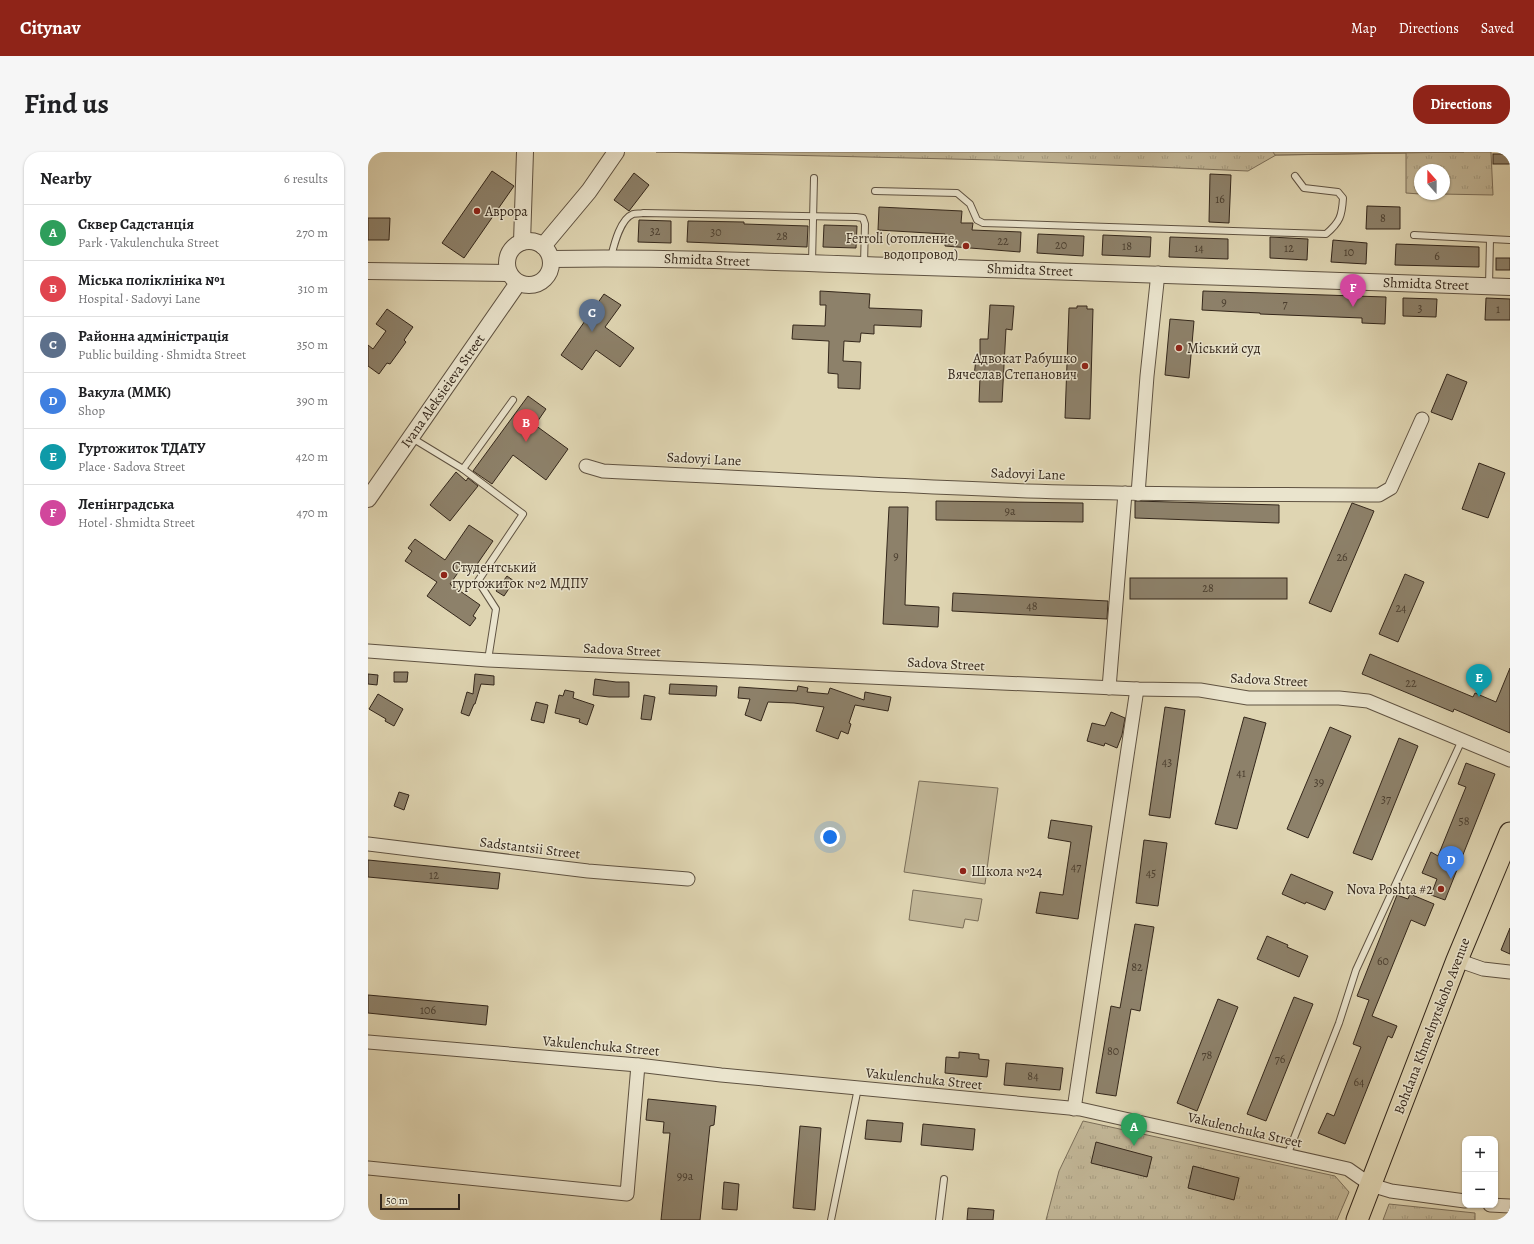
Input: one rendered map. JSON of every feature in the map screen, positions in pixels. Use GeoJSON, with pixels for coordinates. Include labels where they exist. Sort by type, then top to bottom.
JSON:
{"type":"FeatureCollection","features":[{"type":"Feature","properties":{"kind":"highway","name":"Bohdana Khmelnytskoho Avenue"},"geometry":{"type":"LineString","coordinates":[[1357,1220],[1457,960],[1510,833]]}},
{"type":"Feature","properties":{"kind":"street"},"geometry":{"type":"LineString","coordinates":[[522,242],[525,152]]}},
{"type":"Feature","properties":{"kind":"street"},"geometry":{"type":"LineString","coordinates":[[547,252],[616,152]]}},
{"type":"Feature","properties":{"kind":"street"},"geometry":{"type":"LineString","coordinates":[[368,271],[513,278],[525,285],[532,286],[545,279],[549,273],[551,266],[547,252],[536,242],[522,242],[515,246],[510,251],[506,266],[513,278]]}},
{"type":"Feature","properties":{"kind":"street","name":"Shmidta Street"},"geometry":{"type":"LineString","coordinates":[[547,252],[611,258],[1158,273],[1510,287]]}},
{"type":"Feature","properties":{"kind":"street"},"geometry":{"type":"LineString","coordinates":[[1138,494],[1147,376],[1158,273]]}},
{"type":"Feature","properties":{"kind":"street","name":"Ivana Aleksieieva Street"},"geometry":{"type":"LineString","coordinates":[[368,499],[411,437],[513,278]]}},
{"type":"Feature","properties":{"kind":"street","name":"Sadovyi Lane"},"geometry":{"type":"LineString","coordinates":[[586,466],[603,471],[1005,490],[1138,494],[1379,496],[1391,488],[1422,418]]}},
{"type":"Feature","properties":{"kind":"street"},"geometry":{"type":"LineString","coordinates":[[1109,688],[1125,493]]}},
{"type":"Feature","properties":{"kind":"street","name":"Sadova Street"},"geometry":{"type":"LineString","coordinates":[[368,650],[488,660],[1109,688],[1200,690],[1248,698],[1339,698],[1368,701],[1510,760]]}},
{"type":"Feature","properties":{"kind":"street"},"geometry":{"type":"LineString","coordinates":[[1074,1109],[1137,689]]}},
{"type":"Feature","properties":{"kind":"street","name":"Sadstantsii Street"},"geometry":{"type":"LineString","coordinates":[[368,844],[588,871],[688,879]]}},
{"type":"Feature","properties":{"kind":"street"},"geometry":{"type":"LineString","coordinates":[[1457,960],[1483,969],[1510,972]]}},
{"type":"Feature","properties":{"kind":"street","name":"Vakulenchuka Street"},"geometry":{"type":"LineString","coordinates":[[368,1042],[638,1065],[721,1075],[1080,1109],[1348,1169],[1371,1185],[1391,1191],[1462,1201]]}},
{"type":"Feature","properties":{"kind":"street"},"geometry":{"type":"LineString","coordinates":[[368,1168],[626,1194],[638,1065]]}},
{"type":"Feature","properties":{"kind":"street"},"geometry":{"type":"LineString","coordinates":[[1498,1205],[1510,1206]]}},
{"type":"Feature","properties":{"kind":"lane"},"geometry":{"type":"LineString","coordinates":[[875,191],[957,192],[970,204],[977,220],[983,223],[1326,234],[1337,225],[1343,209],[1344,198],[1338,192],[1304,188],[1295,176]]}},
{"type":"Feature","properties":{"kind":"lane"},"geometry":{"type":"LineString","coordinates":[[812,263],[814,178]]}},
{"type":"Feature","properties":{"kind":"lane"},"geometry":{"type":"LineString","coordinates":[[611,258],[616,237],[626,219],[633,214],[856,217],[863,218],[865,224],[864,265]]}},
{"type":"Feature","properties":{"kind":"lane"},"geometry":{"type":"LineString","coordinates":[[1414,235],[1510,240]]}},
{"type":"Feature","properties":{"kind":"lane"},"geometry":{"type":"LineString","coordinates":[[1488,286],[1490,239]]}},
{"type":"Feature","properties":{"kind":"lane"},"geometry":{"type":"LineString","coordinates":[[463,469],[513,400]]}},
{"type":"Feature","properties":{"kind":"lane"},"geometry":{"type":"LineString","coordinates":[[411,437],[463,469],[524,514],[478,580],[496,608],[488,660]]}},
{"type":"Feature","properties":{"kind":"lane"},"geometry":{"type":"LineString","coordinates":[[1286,1156],[1339,1023],[1356,970],[1462,740]]}},
{"type":"Feature","properties":{"kind":"lane"},"geometry":{"type":"LineString","coordinates":[[831,1220],[858,1088]]}},
{"type":"Feature","properties":{"kind":"lane"},"geometry":{"type":"LineString","coordinates":[[939,1220],[944,1179]]}},
{"type":"Feature","properties":{"kind":"green space"},"geometry":{"type":"Polygon","coordinates":[[[656,152],[1491,152],[1493,195],[1450,194],[1450,164],[1414,164],[1414,194],[1406,193],[1406,153],[1276,155],[1248,171],[994,160],[656,152]]]}},
{"type":"Feature","properties":{"kind":"green space"},"geometry":{"type":"Polygon","coordinates":[[[1273,152],[1464,152],[1275,155],[1273,152]]]}},
{"type":"Feature","properties":{"kind":"green space"},"geometry":{"type":"Polygon","coordinates":[[[919,781],[998,788],[985,884],[904,872],[919,781]]]}},
{"type":"Feature","properties":{"kind":"green space"},"geometry":{"type":"Polygon","coordinates":[[[913,890],[982,899],[978,921],[965,919],[963,928],[909,920],[913,890]]]}},
{"type":"Feature","properties":{"kind":"green space"},"geometry":{"type":"Polygon","coordinates":[[[1083,1121],[1335,1176],[1349,1192],[1337,1220],[1046,1220],[1059,1171],[1083,1121]]]}},
{"type":"Feature","properties":{"kind":"green space"},"geometry":{"type":"Polygon","coordinates":[[[1389,1204],[1475,1213],[1475,1220],[1383,1220],[1389,1204]]]}},
{"type":"Feature","properties":{"kind":"building"},"geometry":{"type":"Polygon","coordinates":[[[1493,154],[1510,154],[1510,164],[1493,164],[1493,154]]]}},
{"type":"Feature","properties":{"kind":"building"},"geometry":{"type":"Polygon","coordinates":[[[492,171],[514,186],[464,258],[442,243],[492,171]]]}},
{"type":"Feature","properties":{"kind":"building"},"geometry":{"type":"Polygon","coordinates":[[[634,173],[649,185],[629,211],[614,200],[634,173]]]}},
{"type":"Feature","properties":{"kind":"building"},"geometry":{"type":"Polygon","coordinates":[[[1210,174],[1231,175],[1229,223],[1209,222],[1210,174]]]}},
{"type":"Feature","properties":{"kind":"building"},"geometry":{"type":"Polygon","coordinates":[[[1367,206],[1400,207],[1400,229],[1366,229],[1367,206]]]}},
{"type":"Feature","properties":{"kind":"building"},"geometry":{"type":"Polygon","coordinates":[[[879,207],[962,211],[961,223],[973,223],[972,230],[1021,232],[1020,252],[945,246],[945,234],[878,230],[879,207]]]}},
{"type":"Feature","properties":{"kind":"building"},"geometry":{"type":"Polygon","coordinates":[[[368,218],[390,218],[389,240],[368,240],[368,218]]]}},
{"type":"Feature","properties":{"kind":"building"},"geometry":{"type":"Polygon","coordinates":[[[639,220],[671,221],[671,243],[638,242],[639,220]]]}},
{"type":"Feature","properties":{"kind":"building"},"geometry":{"type":"Polygon","coordinates":[[[688,221],[744,222],[744,224],[808,226],[807,247],[687,242],[688,221]]]}},
{"type":"Feature","properties":{"kind":"building"},"geometry":{"type":"Polygon","coordinates":[[[824,225],[857,226],[856,248],[823,247],[824,225]]]}},
{"type":"Feature","properties":{"kind":"building"},"geometry":{"type":"Polygon","coordinates":[[[1038,234],[1084,236],[1083,256],[1037,253],[1038,234]]]}},
{"type":"Feature","properties":{"kind":"building"},"geometry":{"type":"Polygon","coordinates":[[[1103,235],[1151,237],[1150,257],[1102,255],[1103,235]]]}},
{"type":"Feature","properties":{"kind":"building"},"geometry":{"type":"Polygon","coordinates":[[[1170,237],[1228,239],[1228,259],[1169,257],[1170,237]]]}},
{"type":"Feature","properties":{"kind":"building"},"geometry":{"type":"Polygon","coordinates":[[[1270,237],[1308,239],[1307,260],[1270,258],[1270,237]]]}},
{"type":"Feature","properties":{"kind":"building"},"geometry":{"type":"Polygon","coordinates":[[[1333,240],[1367,243],[1366,264],[1331,262],[1333,240]]]}},
{"type":"Feature","properties":{"kind":"building"},"geometry":{"type":"Polygon","coordinates":[[[1396,244],[1479,247],[1479,267],[1395,265],[1396,244]]]}},
{"type":"Feature","properties":{"kind":"building"},"geometry":{"type":"Polygon","coordinates":[[[1496,258],[1510,258],[1510,270],[1496,270],[1496,258]]]}},
{"type":"Feature","properties":{"kind":"building"},"geometry":{"type":"Polygon","coordinates":[[[820,291],[870,294],[869,308],[922,310],[921,327],[874,325],[874,334],[861,333],[860,342],[844,341],[843,361],[861,362],[860,389],[838,388],[838,374],[828,373],[829,341],[792,339],[793,325],[825,326],[826,305],[820,305],[820,291]]]}},
{"type":"Feature","properties":{"kind":"building"},"geometry":{"type":"Polygon","coordinates":[[[1203,291],[1386,297],[1385,324],[1362,323],[1362,318],[1202,310],[1203,291]]]}},
{"type":"Feature","properties":{"kind":"building"},"geometry":{"type":"Polygon","coordinates":[[[604,294],[621,305],[605,327],[634,348],[620,367],[596,350],[582,370],[561,355],[604,294]]]}},
{"type":"Feature","properties":{"kind":"building"},"geometry":{"type":"Polygon","coordinates":[[[1403,298],[1437,299],[1436,317],[1403,316],[1403,298]]]}},
{"type":"Feature","properties":{"kind":"building"},"geometry":{"type":"Polygon","coordinates":[[[1486,298],[1510,299],[1510,320],[1485,320],[1486,298]]]}},
{"type":"Feature","properties":{"kind":"building"},"geometry":{"type":"Polygon","coordinates":[[[990,305],[1014,306],[1012,330],[1006,329],[1002,402],[979,402],[980,377],[974,376],[976,359],[980,360],[980,339],[988,339],[990,305]]]}},
{"type":"Feature","properties":{"kind":"building"},"geometry":{"type":"Polygon","coordinates":[[[1077,306],[1087,306],[1087,309],[1093,309],[1090,419],[1065,418],[1069,308],[1077,308],[1077,306]]]}},
{"type":"Feature","properties":{"kind":"building"},"geometry":{"type":"Polygon","coordinates":[[[387,309],[413,327],[404,340],[406,342],[390,364],[387,363],[379,374],[368,366],[368,345],[373,349],[386,331],[376,324],[387,309]]]}},
{"type":"Feature","properties":{"kind":"building","name":"Міський суд"},"geometry":{"type":"Polygon","coordinates":[[[1170,319],[1194,321],[1189,378],[1165,375],[1170,319]]]}},
{"type":"Feature","properties":{"kind":"building"},"geometry":{"type":"Polygon","coordinates":[[[1447,374],[1467,382],[1452,420],[1431,412],[1447,374]]]}},
{"type":"Feature","properties":{"kind":"building"},"geometry":{"type":"Polygon","coordinates":[[[528,396],[546,409],[535,425],[568,449],[546,480],[513,455],[492,484],[473,471],[528,396]]]}},
{"type":"Feature","properties":{"kind":"building"},"geometry":{"type":"Polygon","coordinates":[[[1479,463],[1505,473],[1488,518],[1462,509],[1479,463]]]}},
{"type":"Feature","properties":{"kind":"building"},"geometry":{"type":"Polygon","coordinates":[[[456,472],[466,481],[468,478],[478,486],[450,521],[430,505],[456,472]]]}},
{"type":"Feature","properties":{"kind":"building"},"geometry":{"type":"Polygon","coordinates":[[[936,501],[1083,503],[1083,522],[936,520],[936,501]]]}},
{"type":"Feature","properties":{"kind":"building"},"geometry":{"type":"Polygon","coordinates":[[[1135,501],[1279,505],[1279,523],[1135,518],[1135,501]]]}},
{"type":"Feature","properties":{"kind":"building"},"geometry":{"type":"Polygon","coordinates":[[[1352,503],[1374,511],[1331,612],[1309,603],[1352,503]]]}},
{"type":"Feature","properties":{"kind":"building"},"geometry":{"type":"Polygon","coordinates":[[[889,507],[908,507],[905,605],[939,607],[938,627],[883,624],[889,507]]]}},
{"type":"Feature","properties":{"kind":"building","name":"Студентський гуртожиток №2 МДПУ"},"geometry":{"type":"Polygon","coordinates":[[[469,525],[493,541],[471,573],[462,567],[450,584],[480,605],[473,616],[476,618],[470,626],[427,596],[437,582],[405,561],[412,551],[408,548],[415,539],[445,560],[469,525]]]}},
{"type":"Feature","properties":{"kind":"building"},"geometry":{"type":"Polygon","coordinates":[[[1405,574],[1424,582],[1398,642],[1379,634],[1405,574]]]}},
{"type":"Feature","properties":{"kind":"building"},"geometry":{"type":"Polygon","coordinates":[[[507,576],[514,581],[504,596],[496,591],[507,576]]]}},
{"type":"Feature","properties":{"kind":"building"},"geometry":{"type":"Polygon","coordinates":[[[1130,578],[1287,578],[1287,599],[1130,599],[1130,578]]]}},
{"type":"Feature","properties":{"kind":"building"},"geometry":{"type":"Polygon","coordinates":[[[953,593],[1108,601],[1107,619],[952,611],[953,593]]]}},
{"type":"Feature","properties":{"kind":"building"},"geometry":{"type":"Polygon","coordinates":[[[1370,654],[1473,697],[1475,693],[1496,702],[1510,668],[1510,733],[1454,709],[1453,712],[1362,674],[1370,654]]]}},
{"type":"Feature","properties":{"kind":"building"},"geometry":{"type":"Polygon","coordinates":[[[394,672],[408,672],[407,682],[394,682],[394,672]]]}},
{"type":"Feature","properties":{"kind":"building"},"geometry":{"type":"Polygon","coordinates":[[[368,674],[378,675],[377,685],[368,684],[368,674]]]}},
{"type":"Feature","properties":{"kind":"building"},"geometry":{"type":"Polygon","coordinates":[[[475,674],[494,676],[494,685],[481,684],[475,704],[469,716],[461,713],[467,692],[473,694],[475,674]]]}},
{"type":"Feature","properties":{"kind":"building"},"geometry":{"type":"Polygon","coordinates":[[[595,679],[629,682],[629,697],[593,695],[595,679]]]}},
{"type":"Feature","properties":{"kind":"building"},"geometry":{"type":"Polygon","coordinates":[[[670,684],[717,686],[716,696],[669,694],[670,684]]]}},
{"type":"Feature","properties":{"kind":"building"},"geometry":{"type":"Polygon","coordinates":[[[798,686],[808,688],[807,692],[828,694],[830,688],[864,700],[865,692],[891,697],[888,711],[855,705],[849,723],[851,724],[848,734],[841,731],[838,739],[816,731],[824,707],[794,703],[768,702],[761,721],[745,715],[750,699],[738,698],[739,687],[797,691],[798,686]]]}},
{"type":"Feature","properties":{"kind":"building"},"geometry":{"type":"Polygon","coordinates":[[[565,690],[574,692],[573,698],[594,705],[587,725],[579,722],[580,719],[555,713],[559,695],[563,696],[565,690]]]}},
{"type":"Feature","properties":{"kind":"building"},"geometry":{"type":"Polygon","coordinates":[[[378,694],[403,709],[394,726],[385,721],[386,719],[369,709],[378,694]]]}},
{"type":"Feature","properties":{"kind":"building"},"geometry":{"type":"Polygon","coordinates":[[[644,695],[655,697],[651,720],[641,719],[644,695]]]}},
{"type":"Feature","properties":{"kind":"building"},"geometry":{"type":"Polygon","coordinates":[[[536,702],[548,705],[544,723],[531,720],[536,702]]]}},
{"type":"Feature","properties":{"kind":"building"},"geometry":{"type":"Polygon","coordinates":[[[1165,707],[1185,710],[1170,818],[1149,815],[1165,707]]]}},
{"type":"Feature","properties":{"kind":"building"},"geometry":{"type":"Polygon","coordinates":[[[1111,712],[1125,718],[1122,735],[1117,748],[1105,743],[1104,746],[1087,741],[1092,723],[1105,726],[1111,712]]]}},
{"type":"Feature","properties":{"kind":"building"},"geometry":{"type":"Polygon","coordinates":[[[1244,717],[1266,723],[1237,829],[1215,824],[1244,717]]]}},
{"type":"Feature","properties":{"kind":"building"},"geometry":{"type":"Polygon","coordinates":[[[1330,727],[1351,736],[1308,838],[1287,829],[1330,727]]]}},
{"type":"Feature","properties":{"kind":"building"},"geometry":{"type":"Polygon","coordinates":[[[1399,738],[1418,746],[1372,860],[1353,853],[1399,738]]]}},
{"type":"Feature","properties":{"kind":"building"},"geometry":{"type":"Polygon","coordinates":[[[1466,763],[1495,774],[1445,900],[1431,895],[1437,879],[1422,873],[1431,852],[1438,856],[1466,787],[1458,784],[1466,763]]]}},
{"type":"Feature","properties":{"kind":"building"},"geometry":{"type":"Polygon","coordinates":[[[399,792],[409,795],[404,810],[394,806],[399,792]]]}},
{"type":"Feature","properties":{"kind":"building"},"geometry":{"type":"Polygon","coordinates":[[[1051,820],[1092,826],[1078,919],[1036,913],[1040,892],[1063,895],[1071,842],[1048,838],[1051,820]]]}},
{"type":"Feature","properties":{"kind":"building"},"geometry":{"type":"Polygon","coordinates":[[[1144,840],[1167,843],[1158,906],[1136,903],[1144,840]]]}},
{"type":"Feature","properties":{"kind":"building"},"geometry":{"type":"Polygon","coordinates":[[[368,860],[500,873],[498,889],[368,877],[368,860]]]}},
{"type":"Feature","properties":{"kind":"building"},"geometry":{"type":"Polygon","coordinates":[[[1291,874],[1333,892],[1325,910],[1306,902],[1305,904],[1282,894],[1291,874]]]}},
{"type":"Feature","properties":{"kind":"building"},"geometry":{"type":"Polygon","coordinates":[[[1410,894],[1434,904],[1425,926],[1411,920],[1372,1016],[1397,1026],[1392,1038],[1388,1036],[1345,1144],[1318,1133],[1327,1113],[1334,1116],[1361,1047],[1353,1044],[1369,1000],[1357,996],[1397,895],[1408,899],[1410,894]]]}},
{"type":"Feature","properties":{"kind":"building"},"geometry":{"type":"Polygon","coordinates":[[[1135,924],[1154,927],[1140,1011],[1131,1009],[1116,1096],[1096,1093],[1111,1006],[1120,1008],[1135,924]]]}},
{"type":"Feature","properties":{"kind":"building"},"geometry":{"type":"Polygon","coordinates":[[[1510,928],[1510,954],[1501,950],[1510,928]]]}},
{"type":"Feature","properties":{"kind":"building"},"geometry":{"type":"Polygon","coordinates":[[[1267,936],[1308,956],[1299,977],[1257,959],[1267,936]]]}},
{"type":"Feature","properties":{"kind":"building"},"geometry":{"type":"Polygon","coordinates":[[[368,995],[488,1006],[486,1025],[368,1013],[368,995]]]}},
{"type":"Feature","properties":{"kind":"building"},"geometry":{"type":"Polygon","coordinates":[[[1294,997],[1313,1004],[1266,1121],[1247,1114],[1294,997]]]}},
{"type":"Feature","properties":{"kind":"building"},"geometry":{"type":"Polygon","coordinates":[[[1218,999],[1238,1007],[1197,1111],[1177,1103],[1218,999]]]}},
{"type":"Feature","properties":{"kind":"building"},"geometry":{"type":"Polygon","coordinates":[[[959,1052],[979,1054],[979,1059],[989,1060],[987,1077],[945,1073],[946,1057],[959,1058],[959,1052]]]}},
{"type":"Feature","properties":{"kind":"building"},"geometry":{"type":"Polygon","coordinates":[[[1006,1063],[1063,1068],[1060,1090],[1004,1085],[1006,1063]]]}},
{"type":"Feature","properties":{"kind":"building"},"geometry":{"type":"Polygon","coordinates":[[[648,1099],[716,1106],[714,1125],[710,1126],[700,1220],[661,1220],[670,1133],[663,1133],[664,1122],[646,1120],[648,1099]]]}},
{"type":"Feature","properties":{"kind":"building"},"geometry":{"type":"Polygon","coordinates":[[[867,1120],[903,1123],[901,1142],[865,1139],[867,1120]]]}},
{"type":"Feature","properties":{"kind":"building"},"geometry":{"type":"Polygon","coordinates":[[[923,1124],[975,1129],[973,1150],[921,1145],[923,1124]]]}},
{"type":"Feature","properties":{"kind":"building"},"geometry":{"type":"Polygon","coordinates":[[[800,1126],[821,1128],[815,1210],[793,1208],[800,1126]]]}},
{"type":"Feature","properties":{"kind":"building"},"geometry":{"type":"Polygon","coordinates":[[[1096,1142],[1152,1157],[1147,1177],[1091,1163],[1096,1142]]]}},
{"type":"Feature","properties":{"kind":"building"},"geometry":{"type":"Polygon","coordinates":[[[1193,1166],[1239,1178],[1234,1200],[1188,1188],[1193,1166]]]}},
{"type":"Feature","properties":{"kind":"building"},"geometry":{"type":"Polygon","coordinates":[[[724,1182],[739,1184],[737,1210],[722,1209],[724,1182]]]}},
{"type":"Feature","properties":{"kind":"building"},"geometry":{"type":"Polygon","coordinates":[[[968,1208],[994,1210],[993,1220],[967,1220],[968,1208]]]}},
{"type":"Feature","properties":{"kind":"place","name":"Аврора"},"geometry":{"type":"Point","coordinates":[477,211]}},
{"type":"Feature","properties":{"kind":"place","name":"Ferroli (отопление, водопровод)"},"geometry":{"type":"Point","coordinates":[966,246]}},
{"type":"Feature","properties":{"kind":"place","name":"Ленінградська"},"geometry":{"type":"Point","coordinates":[1353,307]}},
{"type":"Feature","properties":{"kind":"place","name":"Районна адміністрація"},"geometry":{"type":"Point","coordinates":[592,332]}},
{"type":"Feature","properties":{"kind":"place","name":"Міський суд"},"geometry":{"type":"Point","coordinates":[1179,348]}},
{"type":"Feature","properties":{"kind":"place","name":"Адвокат Рабушко Вячеслав Степанович"},"geometry":{"type":"Point","coordinates":[1085,366]}},
{"type":"Feature","properties":{"kind":"place","name":"Міська поліклініка №1"},"geometry":{"type":"Point","coordinates":[526,442]}},
{"type":"Feature","properties":{"kind":"place","name":"Студентський гуртожиток №2 МДПУ"},"geometry":{"type":"Point","coordinates":[444,575]}},
{"type":"Feature","properties":{"kind":"place","name":"Гуртожиток ТДАТУ"},"geometry":{"type":"Point","coordinates":[1479,697]}},
{"type":"Feature","properties":{"kind":"place","name":"Школа №24"},"geometry":{"type":"Point","coordinates":[963,871]}},
{"type":"Feature","properties":{"kind":"place","name":"Вакула (ММК)"},"geometry":{"type":"Point","coordinates":[1451,879]}},
{"type":"Feature","properties":{"kind":"place","name":"Nova Poshta #2"},"geometry":{"type":"Point","coordinates":[1441,889]}},
{"type":"Feature","properties":{"kind":"place","name":"Сквер Садстанція"},"geometry":{"type":"Point","coordinates":[1134,1146]}}]}
